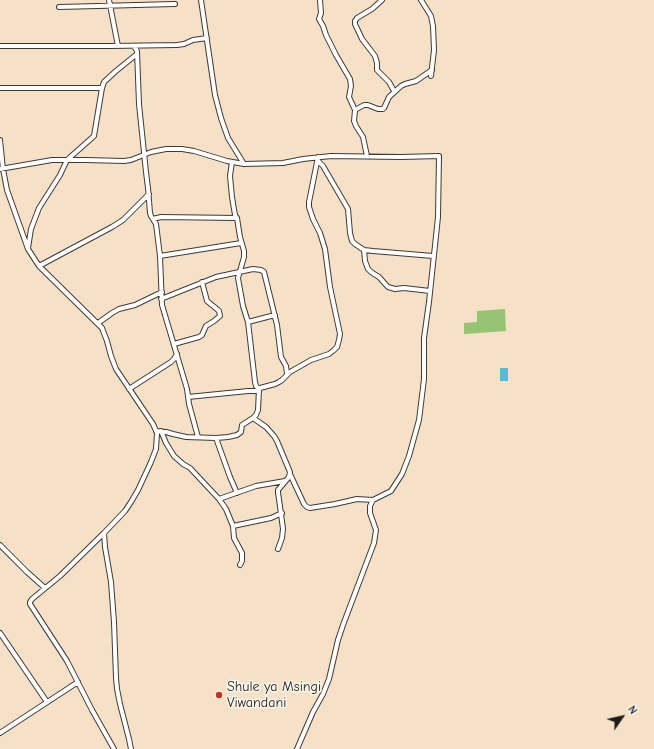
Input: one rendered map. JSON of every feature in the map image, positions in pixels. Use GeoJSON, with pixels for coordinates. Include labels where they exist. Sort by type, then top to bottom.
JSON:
{"type":"FeatureCollection","features":[{"type":"Feature","properties":{"kind":"street"},"geometry":{"type":"LineString","coordinates":[[109,0],[118,46]]}},
{"type":"Feature","properties":{"kind":"street"},"geometry":{"type":"LineString","coordinates":[[201,0],[215,95],[221,118],[228,138],[244,164]]}},
{"type":"Feature","properties":{"kind":"street"},"geometry":{"type":"LineString","coordinates":[[320,0],[319,19],[336,56],[350,79],[351,86],[349,97],[355,110],[354,120],[363,137],[367,156]]}},
{"type":"Feature","properties":{"kind":"street"},"geometry":{"type":"LineString","coordinates":[[382,0],[372,9],[357,18],[355,24],[362,39],[375,56],[377,70],[389,82],[394,91]]}},
{"type":"Feature","properties":{"kind":"street"},"geometry":{"type":"LineString","coordinates":[[421,0],[433,21],[434,40],[431,76]]}},
{"type":"Feature","properties":{"kind":"street"},"geometry":{"type":"LineString","coordinates":[[59,7],[175,4]]}},
{"type":"Feature","properties":{"kind":"street"},"geometry":{"type":"LineString","coordinates":[[0,46],[134,46],[184,44],[193,40],[207,38]]}},
{"type":"Feature","properties":{"kind":"street"},"geometry":{"type":"LineString","coordinates":[[134,46],[137,54],[139,104],[150,216],[156,224],[160,256],[161,299],[177,354],[198,437]]}},
{"type":"Feature","properties":{"kind":"street"},"geometry":{"type":"LineString","coordinates":[[28,249],[31,229],[39,208],[60,175],[67,160],[94,136],[104,82],[137,54]]}},
{"type":"Feature","properties":{"kind":"street"},"geometry":{"type":"LineString","coordinates":[[355,110],[364,105],[383,109],[394,91],[405,84],[416,81],[432,70]]}},
{"type":"Feature","properties":{"kind":"street"},"geometry":{"type":"LineString","coordinates":[[0,88],[102,88]]}},
{"type":"Feature","properties":{"kind":"street"},"geometry":{"type":"LineString","coordinates":[[0,140],[1,169],[28,249],[39,266],[102,328],[113,363],[174,456],[190,468],[219,499],[226,509],[233,526],[234,538],[242,553],[240,565]]}},
{"type":"Feature","properties":{"kind":"street"},"geometry":{"type":"LineString","coordinates":[[1,169],[46,160],[124,161],[132,160],[151,152],[166,149],[194,151],[227,161],[244,164],[283,163],[367,156],[439,156],[438,217],[424,338],[424,379],[419,420],[409,456],[402,474],[388,493],[374,500],[370,506],[371,516],[376,530],[374,543],[338,640],[329,679],[323,694],[312,712],[297,749]]}},
{"type":"Feature","properties":{"kind":"street"},"geometry":{"type":"LineString","coordinates":[[318,159],[348,209],[352,241],[359,247],[364,250],[433,256]]}},
{"type":"Feature","properties":{"kind":"street"},"geometry":{"type":"LineString","coordinates":[[188,397],[259,390],[260,388],[279,382],[287,374],[311,360],[329,354],[337,347],[339,340],[338,322],[330,287],[325,249],[309,207],[309,199],[318,159]]}},
{"type":"Feature","properties":{"kind":"street"},"geometry":{"type":"LineString","coordinates":[[159,431],[182,436],[216,438],[228,437],[237,435],[240,432],[242,425],[253,418],[258,410],[259,390],[255,382],[248,322],[243,306],[238,278],[244,257],[244,251],[241,243],[230,185],[232,162]]}},
{"type":"Feature","properties":{"kind":"street"},"geometry":{"type":"LineString","coordinates":[[39,266],[118,223],[149,194]]}},
{"type":"Feature","properties":{"kind":"street"},"geometry":{"type":"LineString","coordinates":[[153,219],[161,217],[237,218]]}},
{"type":"Feature","properties":{"kind":"street"},"geometry":{"type":"LineString","coordinates":[[160,256],[241,243]]}},
{"type":"Feature","properties":{"kind":"street"},"geometry":{"type":"LineString","coordinates":[[364,250],[365,260],[370,272],[379,276],[388,287],[395,289],[404,288],[430,291]]}},
{"type":"Feature","properties":{"kind":"street"},"geometry":{"type":"LineString","coordinates":[[161,299],[216,277],[258,269],[261,270],[264,272],[275,315],[281,356],[286,366],[287,374]]}},
{"type":"Feature","properties":{"kind":"street"},"geometry":{"type":"LineString","coordinates":[[174,344],[201,336],[206,326],[220,316],[218,310],[208,301],[202,282]]}},
{"type":"Feature","properties":{"kind":"street"},"geometry":{"type":"LineString","coordinates":[[98,323],[119,309],[135,305],[162,292]]}},
{"type":"Feature","properties":{"kind":"street"},"geometry":{"type":"LineString","coordinates":[[248,322],[275,315]]}},
{"type":"Feature","properties":{"kind":"street"},"geometry":{"type":"LineString","coordinates":[[129,389],[170,362],[177,354]]}},
{"type":"Feature","properties":{"kind":"street"},"geometry":{"type":"LineString","coordinates":[[253,418],[266,427],[278,441],[290,474],[304,504],[307,507],[310,508],[335,504],[357,499],[374,500]]}},
{"type":"Feature","properties":{"kind":"street"},"geometry":{"type":"LineString","coordinates":[[114,749],[67,661],[30,602],[60,576],[104,533],[132,502],[151,462],[156,448],[159,431]]}},
{"type":"Feature","properties":{"kind":"street"},"geometry":{"type":"LineString","coordinates":[[216,438],[237,493]]}},
{"type":"Feature","properties":{"kind":"street"},"geometry":{"type":"LineString","coordinates":[[278,549],[284,529],[278,490],[290,474]]}},
{"type":"Feature","properties":{"kind":"street"},"geometry":{"type":"LineString","coordinates":[[219,499],[256,486],[286,481]]}},
{"type":"Feature","properties":{"kind":"street"},"geometry":{"type":"LineString","coordinates":[[233,526],[271,518],[282,513]]}},
{"type":"Feature","properties":{"kind":"street"},"geometry":{"type":"LineString","coordinates":[[104,533],[111,582],[117,689],[131,749]]}},
{"type":"Feature","properties":{"kind":"street"},"geometry":{"type":"LineString","coordinates":[[0,545],[27,572],[46,588]]}},
{"type":"Feature","properties":{"kind":"street"},"geometry":{"type":"LineString","coordinates":[[0,633],[47,702]]}},
{"type":"Feature","properties":{"kind":"street"},"geometry":{"type":"LineString","coordinates":[[0,733],[78,682]]}},
{"type":"Feature","properties":{"kind":"green space"},"geometry":{"type":"Polygon","coordinates":[[[505,309],[506,331],[464,334],[464,323],[477,322],[477,311],[505,309]]]}},
{"type":"Feature","properties":{"kind":"water"},"geometry":{"type":"Polygon","coordinates":[[[500,368],[508,368],[508,381],[500,381],[500,368]]]}},
{"type":"Feature","properties":{"kind":"place","name":"Shule ya Msingi Viwandani"},"geometry":{"type":"Point","coordinates":[219,695]}}]}
